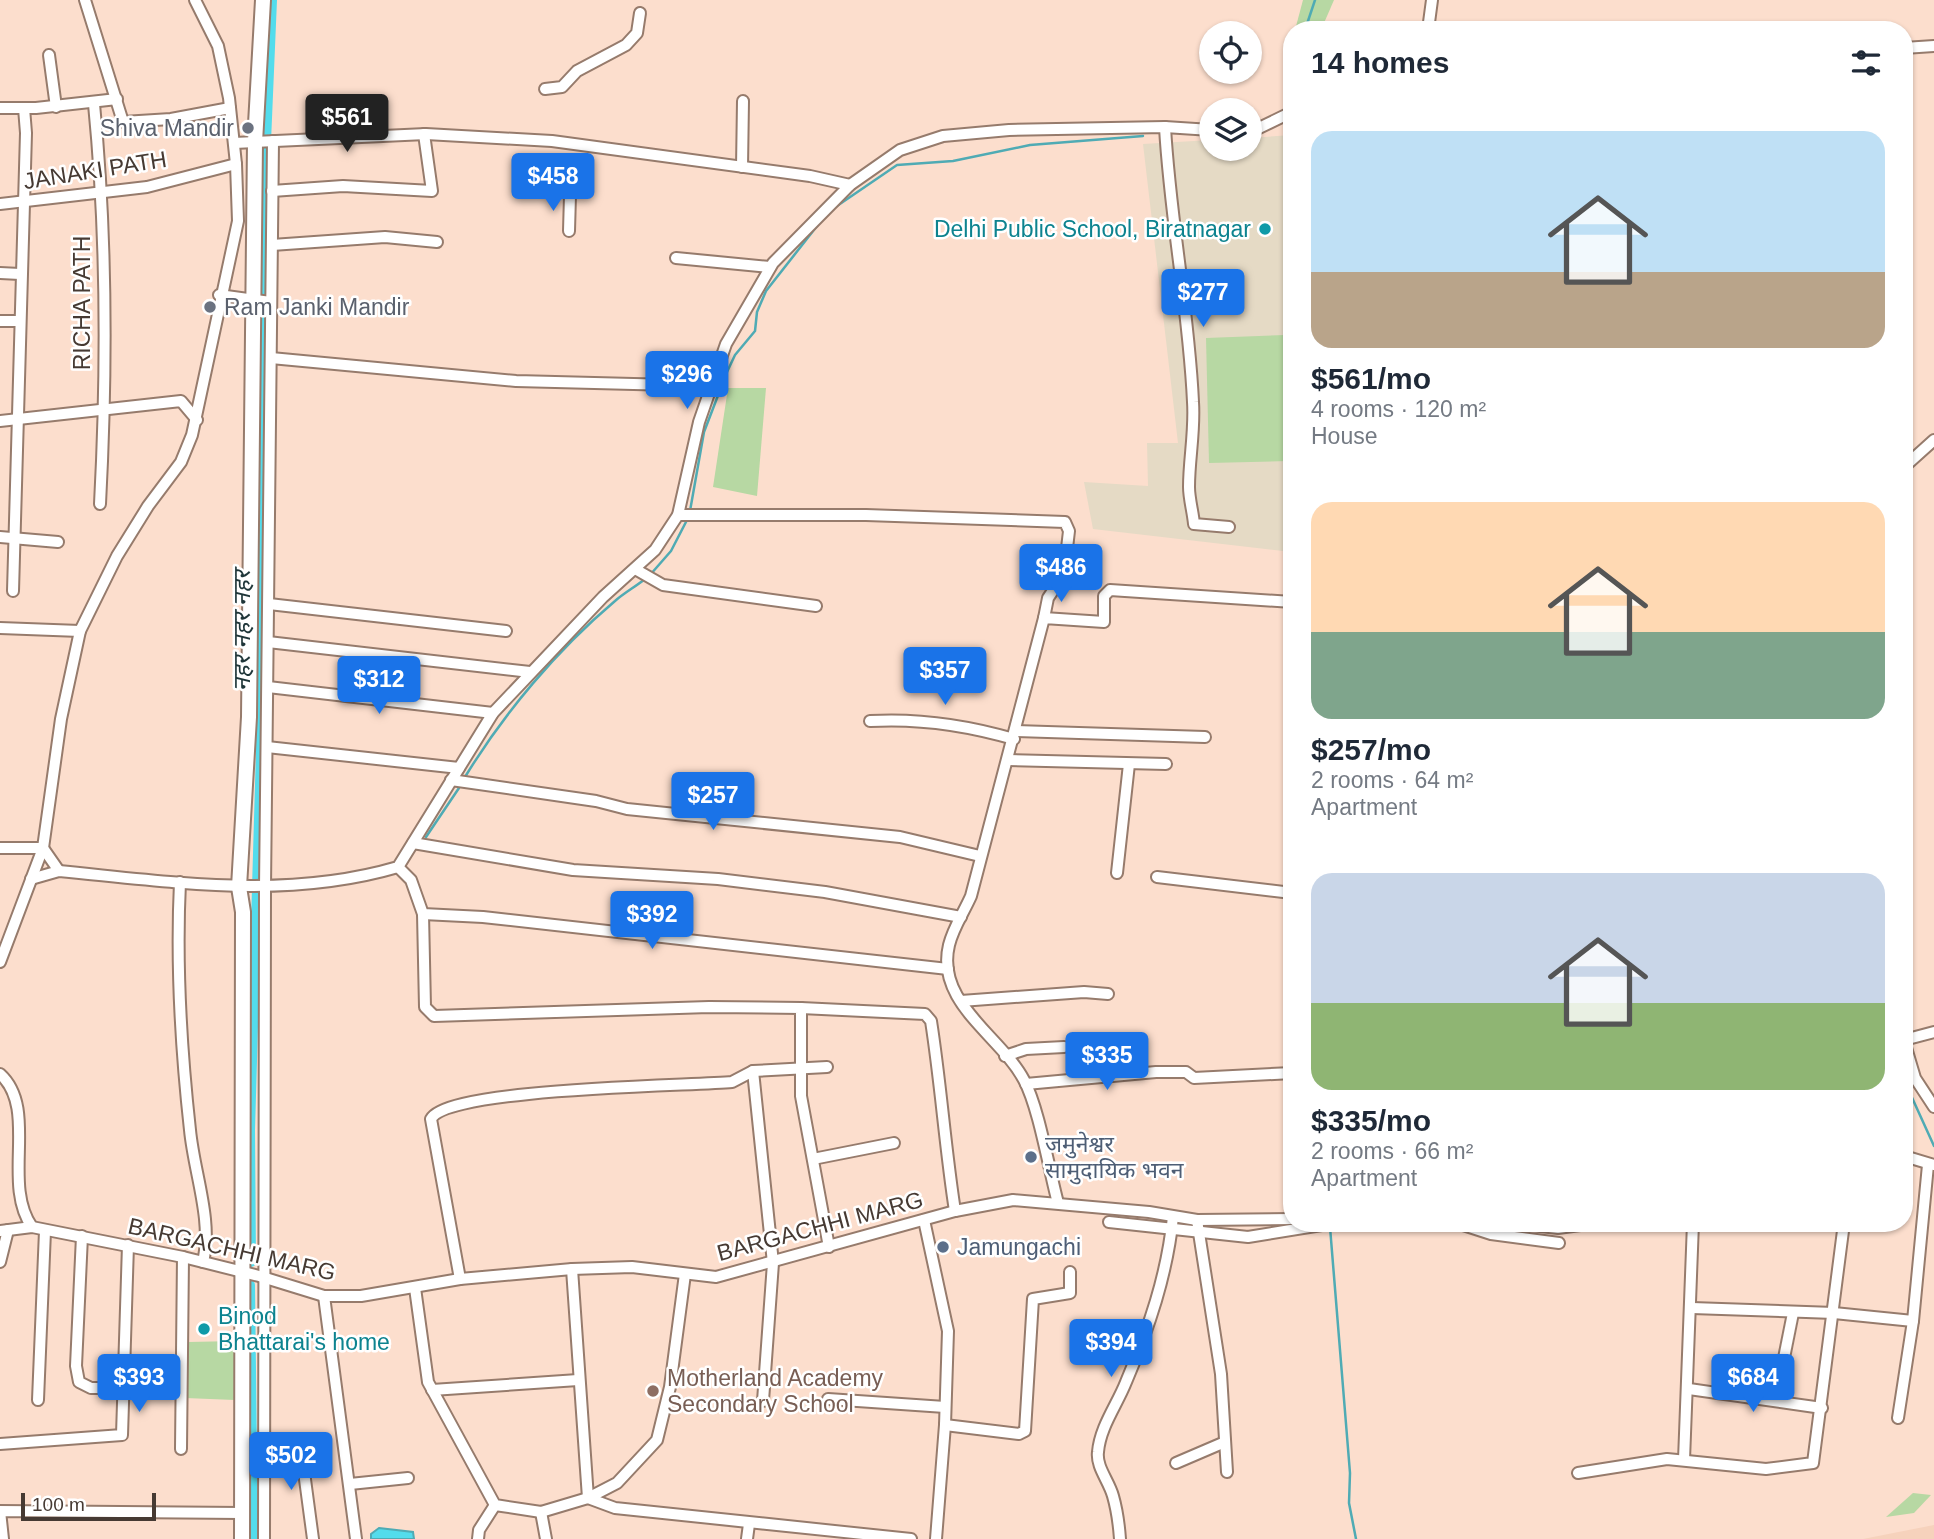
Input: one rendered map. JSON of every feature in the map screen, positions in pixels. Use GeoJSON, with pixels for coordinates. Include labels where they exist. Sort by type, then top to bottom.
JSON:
{"type":"FeatureCollection","features":[{"type":"Feature","properties":{"kind":"main road"},"geometry":{"type":"LineString","coordinates":[[242,1539],[253,1275],[243,912],[249,717],[253,299],[265,142],[263,0]]}},
{"type":"Feature","properties":{"kind":"street"},"geometry":{"type":"LineString","coordinates":[[85,0],[123,122],[171,119],[230,108]]}},
{"type":"Feature","properties":{"kind":"street"},"geometry":{"type":"LineString","coordinates":[[0,962],[43,848],[61,719],[80,631],[117,556],[181,462],[197,420],[219,295],[237,221],[236,164],[230,108],[218,46],[195,0]]}},
{"type":"Feature","properties":{"kind":"street"},"geometry":{"type":"LineString","coordinates":[[1429,21],[1432,0]]}},
{"type":"Feature","properties":{"kind":"street"},"geometry":{"type":"LineString","coordinates":[[545,89],[562,87],[577,71],[626,45],[637,33],[640,13]]}},
{"type":"Feature","properties":{"kind":"street"},"geometry":{"type":"LineString","coordinates":[[1913,47],[1934,46]]}},
{"type":"Feature","properties":{"kind":"street"},"geometry":{"type":"LineString","coordinates":[[49,55],[56,107]]}},
{"type":"Feature","properties":{"kind":"street"},"geometry":{"type":"LineString","coordinates":[[0,108],[56,107],[117,99]]}},
{"type":"Feature","properties":{"kind":"street"},"geometry":{"type":"LineString","coordinates":[[741,167],[743,101]]}},
{"type":"Feature","properties":{"kind":"street","name":"RICHA PATH"},"geometry":{"type":"LineString","coordinates":[[94,104],[103,192],[100,503]]}},
{"type":"Feature","properties":{"kind":"street"},"geometry":{"type":"LineString","coordinates":[[13,591],[24,204],[23,108]]}},
{"type":"Feature","properties":{"kind":"street"},"geometry":{"type":"LineString","coordinates":[[1262,127],[1283,116]]}},
{"type":"Feature","properties":{"kind":"street"},"geometry":{"type":"LineString","coordinates":[[31,879],[59,871],[263,888],[354,880],[398,867],[493,713],[530,672],[655,550],[678,515],[699,422],[726,344],[770,267],[850,185],[900,150],[943,136],[1009,130],[1165,127],[1199,129]]}},
{"type":"Feature","properties":{"kind":"street"},"geometry":{"type":"LineString","coordinates":[[1165,127],[1170,208],[1182,270],[1193,403],[1189,487],[1194,524],[1229,527]]}},
{"type":"Feature","properties":{"kind":"street"},"geometry":{"type":"LineString","coordinates":[[234,143],[424,134],[552,141],[825,178],[850,185]]}},
{"type":"Feature","properties":{"kind":"street"},"geometry":{"type":"LineString","coordinates":[[272,191],[343,186],[432,191],[424,134]]}},
{"type":"Feature","properties":{"kind":"street"},"geometry":{"type":"LineString","coordinates":[[264,1539],[253,1275],[269,604],[272,191],[265,142]]}},
{"type":"Feature","properties":{"kind":"street","name":"JANAKI PATH"},"geometry":{"type":"LineString","coordinates":[[0,204],[24,204],[148,187],[236,164]]}},
{"type":"Feature","properties":{"kind":"street"},"geometry":{"type":"LineString","coordinates":[[569,232],[570,195]]}},
{"type":"Feature","properties":{"kind":"street"},"geometry":{"type":"LineString","coordinates":[[272,245],[385,237],[437,242]]}},
{"type":"Feature","properties":{"kind":"street"},"geometry":{"type":"LineString","coordinates":[[676,258],[770,267]]}},
{"type":"Feature","properties":{"kind":"street"},"geometry":{"type":"LineString","coordinates":[[0,274],[20,274]]}},
{"type":"Feature","properties":{"kind":"street"},"geometry":{"type":"LineString","coordinates":[[219,295],[271,302]]}},
{"type":"Feature","properties":{"kind":"street"},"geometry":{"type":"LineString","coordinates":[[0,321],[19,321]]}},
{"type":"Feature","properties":{"kind":"street"},"geometry":{"type":"LineString","coordinates":[[271,358],[516,381],[712,386]]}},
{"type":"Feature","properties":{"kind":"street"},"geometry":{"type":"LineString","coordinates":[[0,421],[181,401],[203,385]]}},
{"type":"Feature","properties":{"kind":"street"},"geometry":{"type":"LineString","coordinates":[[181,401],[197,420]]}},
{"type":"Feature","properties":{"kind":"street"},"geometry":{"type":"LineString","coordinates":[[1913,459],[1934,440]]}},
{"type":"Feature","properties":{"kind":"street"},"geometry":{"type":"LineString","coordinates":[[678,515],[866,515],[1065,522],[1069,531],[1064,574],[1048,598],[1008,760],[979,856],[971,896],[948,947],[948,969],[961,1001],[1026,1084],[1058,1203]]}},
{"type":"Feature","properties":{"kind":"street"},"geometry":{"type":"LineString","coordinates":[[0,537],[58,542]]}},
{"type":"Feature","properties":{"kind":"street"},"geometry":{"type":"LineString","coordinates":[[635,569],[663,585],[816,606]]}},
{"type":"Feature","properties":{"kind":"street"},"geometry":{"type":"LineString","coordinates":[[1044,618],[1104,622],[1104,596],[1110,590],[1283,601]]}},
{"type":"Feature","properties":{"kind":"street"},"geometry":{"type":"LineString","coordinates":[[269,604],[506,631]]}},
{"type":"Feature","properties":{"kind":"street"},"geometry":{"type":"LineString","coordinates":[[0,628],[80,631]]}},
{"type":"Feature","properties":{"kind":"street"},"geometry":{"type":"LineString","coordinates":[[268,642],[530,672]]}},
{"type":"Feature","properties":{"kind":"street"},"geometry":{"type":"LineString","coordinates":[[268,687],[493,713]]}},
{"type":"Feature","properties":{"kind":"street"},"geometry":{"type":"LineString","coordinates":[[870,721],[923,720],[1014,735],[1206,737]]}},
{"type":"Feature","properties":{"kind":"street"},"geometry":{"type":"LineString","coordinates":[[267,747],[459,768]]}},
{"type":"Feature","properties":{"kind":"street"},"geometry":{"type":"LineString","coordinates":[[1008,760],[1166,764]]}},
{"type":"Feature","properties":{"kind":"street"},"geometry":{"type":"LineString","coordinates":[[1117,873],[1129,764]]}},
{"type":"Feature","properties":{"kind":"street"},"geometry":{"type":"LineString","coordinates":[[452,780],[596,801],[627,809],[900,837],[979,856]]}},
{"type":"Feature","properties":{"kind":"street"},"geometry":{"type":"LineString","coordinates":[[413,843],[573,870],[718,879],[825,892],[961,917]]}},
{"type":"Feature","properties":{"kind":"street"},"geometry":{"type":"LineString","coordinates":[[0,848],[43,848]]}},
{"type":"Feature","properties":{"kind":"street"},"geometry":{"type":"LineString","coordinates":[[43,848],[59,871]]}},
{"type":"Feature","properties":{"kind":"street"},"geometry":{"type":"LineString","coordinates":[[398,867],[411,880],[423,914],[425,1007],[434,1016],[709,1007],[925,1014],[931,1021],[943,1090],[942,1126],[955,1211]]}},
{"type":"Feature","properties":{"kind":"street"},"geometry":{"type":"LineString","coordinates":[[1157,877],[1283,893]]}},
{"type":"Feature","properties":{"kind":"street"},"geometry":{"type":"LineString","coordinates":[[180,882],[177,930],[190,1129],[208,1240],[203,1262]]}},
{"type":"Feature","properties":{"kind":"street"},"geometry":{"type":"LineString","coordinates":[[423,914],[497,919],[948,969]]}},
{"type":"Feature","properties":{"kind":"street"},"geometry":{"type":"LineString","coordinates":[[961,1001],[1084,992],[1108,994]]}},
{"type":"Feature","properties":{"kind":"street"},"geometry":{"type":"LineString","coordinates":[[801,1008],[802,1097],[829,1247]]}},
{"type":"Feature","properties":{"kind":"street"},"geometry":{"type":"LineString","coordinates":[[1913,1038],[1934,1032]]}},
{"type":"Feature","properties":{"kind":"street"},"geometry":{"type":"LineString","coordinates":[[1005,1056],[1026,1049],[1064,1047]]}},
{"type":"Feature","properties":{"kind":"street"},"geometry":{"type":"LineString","coordinates":[[460,1279],[430,1119],[436,1112],[480,1098],[732,1082],[753,1071],[801,1066],[827,1067]]}},
{"type":"Feature","properties":{"kind":"street"},"geometry":{"type":"LineString","coordinates":[[753,1071],[773,1262],[763,1401]]}},
{"type":"Feature","properties":{"kind":"street"},"geometry":{"type":"LineString","coordinates":[[1913,1071],[1934,1107]]}},
{"type":"Feature","properties":{"kind":"street"},"geometry":{"type":"LineString","coordinates":[[1026,1084],[1156,1072],[1186,1072],[1194,1077],[1283,1073]]}},
{"type":"Feature","properties":{"kind":"street"},"geometry":{"type":"LineString","coordinates":[[0,1074],[10,1085],[17,1102],[18,1195],[22,1213],[32,1227],[4,1231],[0,1262]]}},
{"type":"Feature","properties":{"kind":"street"},"geometry":{"type":"LineString","coordinates":[[813,1159],[894,1143]]}},
{"type":"Feature","properties":{"kind":"street"},"geometry":{"type":"LineString","coordinates":[[1898,1418],[1932,1165],[1913,1159]]}},
{"type":"Feature","properties":{"kind":"street","name":"BARGACHHI MARG"},"geometry":{"type":"LineString","coordinates":[[32,1227],[183,1257],[324,1296],[360,1296],[460,1279],[572,1269],[632,1267],[716,1277],[955,1211],[1013,1200],[1197,1220],[1283,1219]]}},
{"type":"Feature","properties":{"kind":"street"},"geometry":{"type":"LineString","coordinates":[[1120,1539],[1114,1498],[1107,1477],[1097,1463],[1098,1450],[1102,1432],[1126,1384],[1161,1291],[1173,1217]]}},
{"type":"Feature","properties":{"kind":"street"},"geometry":{"type":"LineString","coordinates":[[924,1220],[948,1331],[945,1425],[936,1539]]}},
{"type":"Feature","properties":{"kind":"street"},"geometry":{"type":"LineString","coordinates":[[1197,1220],[1221,1374],[1227,1472]]}},
{"type":"Feature","properties":{"kind":"street"},"geometry":{"type":"LineString","coordinates":[[1109,1222],[1248,1237],[1283,1231]]}},
{"type":"Feature","properties":{"kind":"street"},"geometry":{"type":"LineString","coordinates":[[38,1400],[45,1231]]}},
{"type":"Feature","properties":{"kind":"street"},"geometry":{"type":"LineString","coordinates":[[1485,1232],[1559,1243]]}},
{"type":"Feature","properties":{"kind":"street"},"geometry":{"type":"LineString","coordinates":[[1684,1460],[1689,1389],[1693,1232]]}},
{"type":"Feature","properties":{"kind":"street"},"geometry":{"type":"LineString","coordinates":[[1578,1474],[1667,1459],[1766,1469],[1809,1465],[1816,1459],[1843,1232]]}},
{"type":"Feature","properties":{"kind":"street"},"geometry":{"type":"LineString","coordinates":[[82,1236],[76,1366],[79,1382],[92,1388],[123,1388]]}},
{"type":"Feature","properties":{"kind":"street"},"geometry":{"type":"LineString","coordinates":[[0,1444],[122,1435],[128,1245]]}},
{"type":"Feature","properties":{"kind":"street"},"geometry":{"type":"LineString","coordinates":[[181,1449],[183,1257]]}},
{"type":"Feature","properties":{"kind":"street"},"geometry":{"type":"LineString","coordinates":[[572,1269],[588,1498]]}},
{"type":"Feature","properties":{"kind":"street"},"geometry":{"type":"LineString","coordinates":[[945,1425],[1019,1434],[1026,1431],[1033,1299],[1070,1293],[1070,1272]]}},
{"type":"Feature","properties":{"kind":"street"},"geometry":{"type":"LineString","coordinates":[[495,1505],[541,1512],[588,1498],[617,1483],[657,1440],[670,1387],[685,1274]]}},
{"type":"Feature","properties":{"kind":"street"},"geometry":{"type":"LineString","coordinates":[[415,1288],[423,1358],[432,1390],[495,1505]]}},
{"type":"Feature","properties":{"kind":"street"},"geometry":{"type":"LineString","coordinates":[[324,1296],[356,1539]]}},
{"type":"Feature","properties":{"kind":"street"},"geometry":{"type":"LineString","coordinates":[[1692,1308],[1834,1313],[1913,1321]]}},
{"type":"Feature","properties":{"kind":"street"},"geometry":{"type":"LineString","coordinates":[[1780,1378],[1793,1313]]}},
{"type":"Feature","properties":{"kind":"street"},"geometry":{"type":"LineString","coordinates":[[432,1390],[578,1380]]}},
{"type":"Feature","properties":{"kind":"street"},"geometry":{"type":"LineString","coordinates":[[1689,1389],[1822,1408]]}},
{"type":"Feature","properties":{"kind":"street"},"geometry":{"type":"LineString","coordinates":[[828,1399],[945,1407]]}},
{"type":"Feature","properties":{"kind":"street"},"geometry":{"type":"LineString","coordinates":[[1176,1463],[1225,1442]]}},
{"type":"Feature","properties":{"kind":"street"},"geometry":{"type":"LineString","coordinates":[[300,1443],[313,1539]]}},
{"type":"Feature","properties":{"kind":"street"},"geometry":{"type":"LineString","coordinates":[[350,1484],[408,1478]]}},
{"type":"Feature","properties":{"kind":"street"},"geometry":{"type":"LineString","coordinates":[[588,1498],[615,1508],[911,1539]]}},
{"type":"Feature","properties":{"kind":"street"},"geometry":{"type":"LineString","coordinates":[[478,1539],[479,1530],[495,1505]]}},
{"type":"Feature","properties":{"kind":"street"},"geometry":{"type":"LineString","coordinates":[[3,1539],[0,1510],[242,1513]]}},
{"type":"Feature","properties":{"kind":"street"},"geometry":{"type":"LineString","coordinates":[[541,1512],[546,1539]]}},
{"type":"Feature","properties":{"kind":"street"},"geometry":{"type":"LineString","coordinates":[[747,1539],[749,1524]]}},
{"type":"Feature","properties":{"kind":"shaded area"},"geometry":{"type":"Polygon","coordinates":[[[1283,136],[1283,551],[1093,529],[1084,482],[1148,486],[1147,443],[1178,443],[1143,144],[1199,141],[1199,161],[1262,161],[1262,137],[1283,136]]]}},
{"type":"Feature","properties":{"kind":"shaded area"},"geometry":{"type":"Polygon","coordinates":[[[1934,1525],[1934,1539],[1863,1539],[1934,1525]]]}},
{"type":"Feature","properties":{"kind":"green space"},"geometry":{"type":"Polygon","coordinates":[[[1303,0],[1334,0],[1325,21],[1297,21],[1303,0]]]}},
{"type":"Feature","properties":{"kind":"green space"},"geometry":{"type":"Polygon","coordinates":[[[1283,335],[1283,461],[1209,463],[1206,338],[1283,335]]]}},
{"type":"Feature","properties":{"kind":"green space"},"geometry":{"type":"Polygon","coordinates":[[[728,388],[766,388],[757,496],[713,487],[728,388]]]}},
{"type":"Feature","properties":{"kind":"green space"},"geometry":{"type":"Polygon","coordinates":[[[237,1341],[235,1400],[185,1398],[188,1342],[237,1341]]]}},
{"type":"Feature","properties":{"kind":"green space"},"geometry":{"type":"Polygon","coordinates":[[[1913,1493],[1931,1495],[1914,1513],[1886,1517],[1913,1493]]]}},
{"type":"Feature","properties":{"kind":"water"},"geometry":{"type":"Polygon","coordinates":[[[379,1528],[413,1532],[414,1539],[371,1539],[371,1534],[379,1528]]]}},
{"type":"Feature","properties":{"kind":"waterway","name":"नहर नहर नहर"},"geometry":{"type":"LineString","coordinates":[[251,1262],[250,1130],[261,750],[264,189],[272,0]]}},
{"type":"Feature","properties":{"kind":"waterway"},"geometry":{"type":"LineString","coordinates":[[1308,21],[1315,0]]}},
{"type":"Feature","properties":{"kind":"waterway"},"geometry":{"type":"LineString","coordinates":[[834,208],[897,165],[953,161],[1030,145],[1143,136]]}},
{"type":"Feature","properties":{"kind":"waterway"},"geometry":{"type":"LineString","coordinates":[[690,511],[704,432],[727,372],[735,355],[755,331],[757,312],[766,291],[817,226]]}},
{"type":"Feature","properties":{"kind":"waterway"},"geometry":{"type":"LineString","coordinates":[[650,575],[671,551],[687,520]]}},
{"type":"Feature","properties":{"kind":"waterway"},"geometry":{"type":"LineString","coordinates":[[465,777],[514,706],[552,661],[618,598],[645,579]]}},
{"type":"Feature","properties":{"kind":"waterway"},"geometry":{"type":"LineString","coordinates":[[426,837],[459,788]]}},
{"type":"Feature","properties":{"kind":"waterway"},"geometry":{"type":"LineString","coordinates":[[1913,1100],[1934,1146]]}},
{"type":"Feature","properties":{"kind":"waterway"},"geometry":{"type":"LineString","coordinates":[[1330,1232],[1350,1473],[1349,1503],[1356,1539]]}},
{"type":"Feature","properties":{"kind":"waterway","name":"नहर नहर नहर"},"geometry":{"type":"LineString","coordinates":[[250,1285],[253,1539]]}},
{"type":"Feature","properties":{"kind":"place","name":"Shiva Mandir"},"geometry":{"type":"Point","coordinates":[248,128]}},
{"type":"Feature","properties":{"kind":"place","name":"Delhi Public School, Biratnagar"},"geometry":{"type":"Point","coordinates":[1265,229]}},
{"type":"Feature","properties":{"kind":"place","name":"Ram Janki Mandir"},"geometry":{"type":"Point","coordinates":[210,307]}},
{"type":"Feature","properties":{"kind":"place","name":"जमुनेश्वर सामुदायिक भवन"},"geometry":{"type":"Point","coordinates":[1031,1157]}},
{"type":"Feature","properties":{"kind":"place","name":"Jamungachi"},"geometry":{"type":"Point","coordinates":[943,1247]}},
{"type":"Feature","properties":{"kind":"place","name":"Binod Bhattarai's home"},"geometry":{"type":"Point","coordinates":[204,1329]}},
{"type":"Feature","properties":{"kind":"place","name":"Motherland Academy Secondary School"},"geometry":{"type":"Point","coordinates":[653,1391]}}]}
